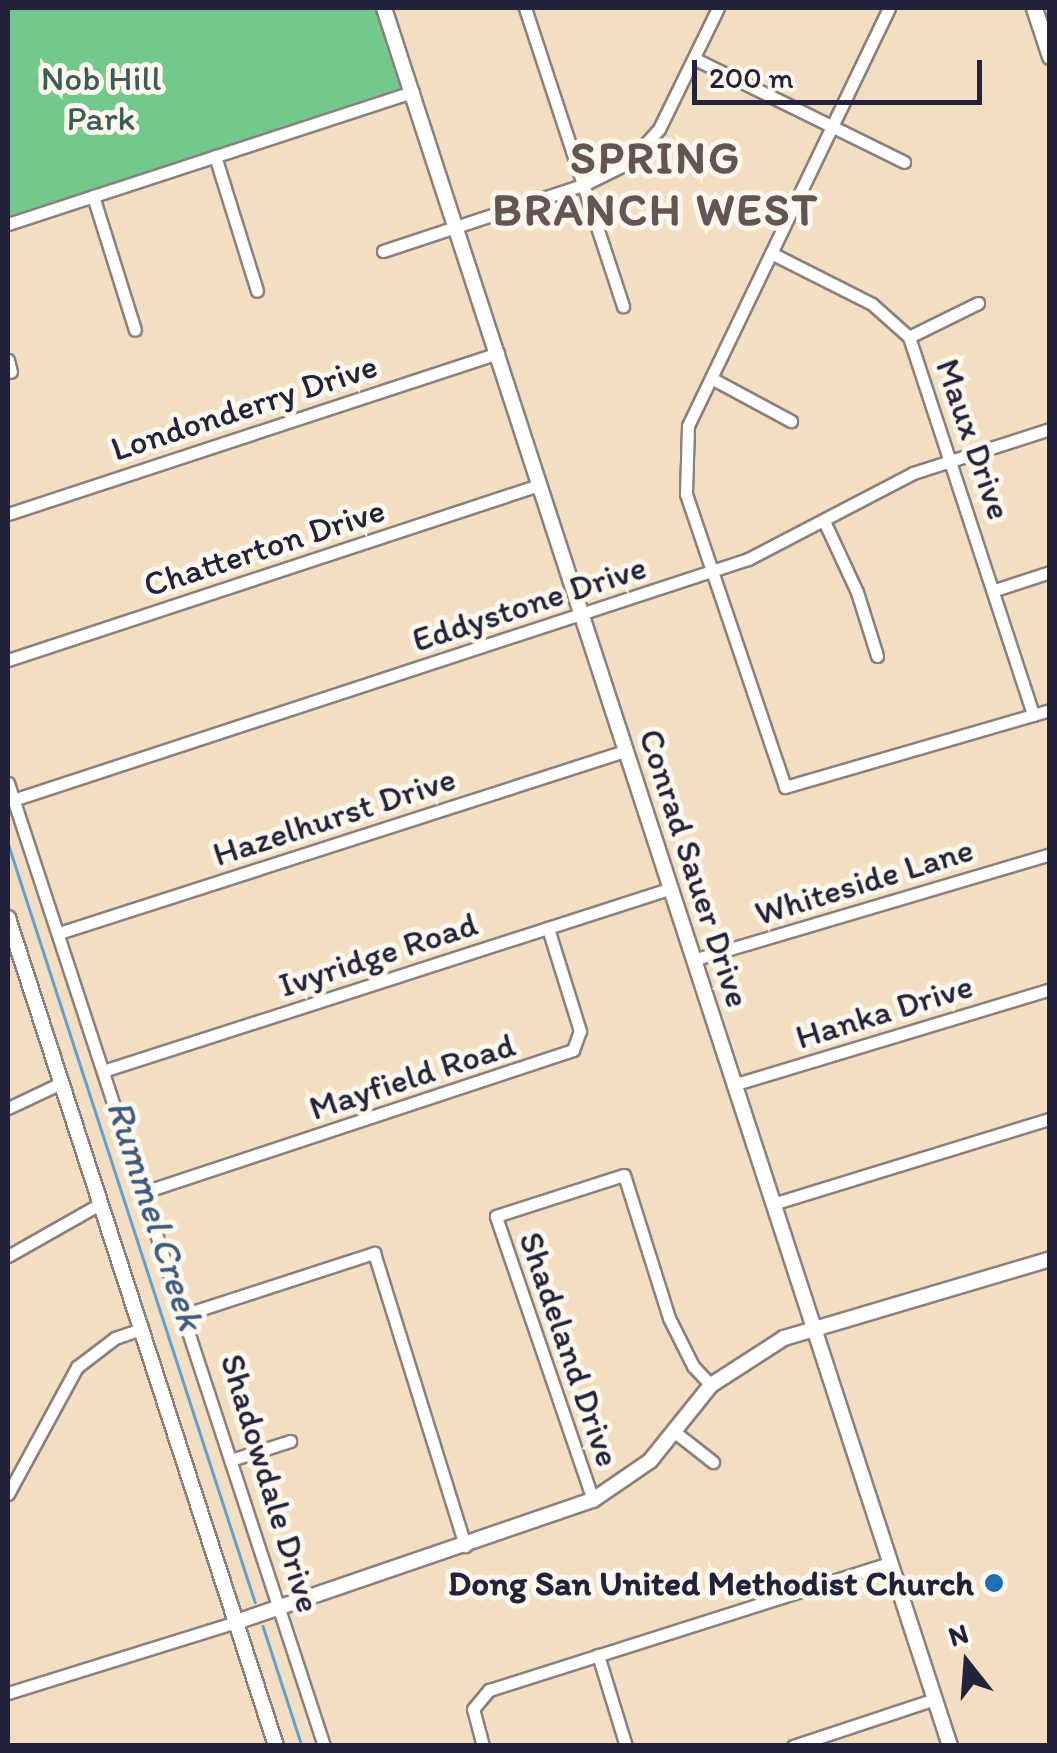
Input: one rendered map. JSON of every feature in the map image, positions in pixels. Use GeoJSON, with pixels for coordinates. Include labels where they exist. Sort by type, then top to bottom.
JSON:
{"type":"FeatureCollection","features":[{"type":"Feature","properties":{"kind":"main road"},"geometry":{"type":"LineString","coordinates":[[1034,8],[1050,56]]}},
{"type":"Feature","properties":{"kind":"street","name":"Conrad Sauer Drive"},"geometry":{"type":"LineString","coordinates":[[384,8],[950,1746]]}},
{"type":"Feature","properties":{"kind":"street"},"geometry":{"type":"LineString","coordinates":[[525,8],[623,306]]}},
{"type":"Feature","properties":{"kind":"street"},"geometry":{"type":"LineString","coordinates":[[382,252],[584,186],[648,143],[695,59],[718,8]]}},
{"type":"Feature","properties":{"kind":"street"},"geometry":{"type":"LineString","coordinates":[[888,8],[688,426],[682,471],[785,787],[1050,710]]}},
{"type":"Feature","properties":{"kind":"street"},"geometry":{"type":"LineString","coordinates":[[695,59],[904,162]]}},
{"type":"Feature","properties":{"kind":"street"},"geometry":{"type":"LineString","coordinates":[[8,224],[413,92]]}},
{"type":"Feature","properties":{"kind":"street"},"geometry":{"type":"LineString","coordinates":[[216,156],[256,292]]}},
{"type":"Feature","properties":{"kind":"street"},"geometry":{"type":"LineString","coordinates":[[93,196],[135,330]]}},
{"type":"Feature","properties":{"kind":"street","name":"Maux Drive"},"geometry":{"type":"LineString","coordinates":[[772,253],[872,304],[909,337],[953,459],[1033,715]]}},
{"type":"Feature","properties":{"kind":"street"},"geometry":{"type":"LineString","coordinates":[[909,337],[978,303]]}},
{"type":"Feature","properties":{"kind":"street","name":"Londonderry Drive"},"geometry":{"type":"LineString","coordinates":[[8,514],[498,353]]}},
{"type":"Feature","properties":{"kind":"street"},"geometry":{"type":"LineString","coordinates":[[711,378],[791,421]]}},
{"type":"Feature","properties":{"kind":"street","name":"Eddystone Drive"},"geometry":{"type":"LineString","coordinates":[[13,800],[712,571],[824,521],[884,486],[953,459],[1050,429]]}},
{"type":"Feature","properties":{"kind":"street","name":"Chatterton Drive"},"geometry":{"type":"LineString","coordinates":[[8,660],[538,485]]}},
{"type":"Feature","properties":{"kind":"street"},"geometry":{"type":"LineString","coordinates":[[824,521],[858,592],[877,656]]}},
{"type":"Feature","properties":{"kind":"street"},"geometry":{"type":"LineString","coordinates":[[995,590],[1050,572]]}},
{"type":"Feature","properties":{"kind":"street","name":"Hazelhurst Drive"},"geometry":{"type":"LineString","coordinates":[[58,933],[625,750]]}},
{"type":"Feature","properties":{"kind":"street","name":"Shadowdale Drive"},"geometry":{"type":"LineString","coordinates":[[8,783],[234,1459],[324,1746]]}},
{"type":"Feature","properties":{"kind":"street","name":"Whiteside Lane"},"geometry":{"type":"LineString","coordinates":[[694,960],[1050,854]]}},
{"type":"Feature","properties":{"kind":"street","name":"Ivyridge Road"},"geometry":{"type":"LineString","coordinates":[[103,1071],[669,889]]}},
{"type":"Feature","properties":{"kind":"street"},"geometry":{"type":"LineString","coordinates":[[8,918],[14,959],[61,1083],[276,1746]]}},
{"type":"Feature","properties":{"kind":"street","name":"Mayfield Road"},"geometry":{"type":"LineString","coordinates":[[144,1192],[564,1056],[580,1031],[548,928]]}},
{"type":"Feature","properties":{"kind":"street","name":"Hanka Drive"},"geometry":{"type":"LineString","coordinates":[[734,1085],[1050,990]]}},
{"type":"Feature","properties":{"kind":"street"},"geometry":{"type":"LineString","coordinates":[[8,1108],[61,1083]]}},
{"type":"Feature","properties":{"kind":"street"},"geometry":{"type":"LineString","coordinates":[[773,1204],[1050,1120]]}},
{"type":"Feature","properties":{"kind":"street","name":"Shadeland Drive"},"geometry":{"type":"LineString","coordinates":[[593,1500],[496,1216],[624,1175],[669,1318],[693,1366],[711,1385]]}},
{"type":"Feature","properties":{"kind":"street"},"geometry":{"type":"LineString","coordinates":[[8,1256],[100,1204]]}},
{"type":"Feature","properties":{"kind":"street"},"geometry":{"type":"LineString","coordinates":[[186,1314],[374,1253],[465,1546]]}},
{"type":"Feature","properties":{"kind":"street"},"geometry":{"type":"LineString","coordinates":[[8,1693],[236,1622],[593,1500],[622,1484],[676,1433],[711,1385],[756,1353],[814,1329],[1050,1259]]}},
{"type":"Feature","properties":{"kind":"street"},"geometry":{"type":"LineString","coordinates":[[8,1494],[11,1478],[77,1366],[116,1338],[141,1330]]}},
{"type":"Feature","properties":{"kind":"street"},"geometry":{"type":"LineString","coordinates":[[676,1433],[713,1462]]}},
{"type":"Feature","properties":{"kind":"street"},"geometry":{"type":"LineString","coordinates":[[234,1459],[290,1441]]}},
{"type":"Feature","properties":{"kind":"street"},"geometry":{"type":"LineString","coordinates":[[482,1743],[473,1710],[480,1694],[890,1562]]}},
{"type":"Feature","properties":{"kind":"street"},"geometry":{"type":"LineString","coordinates":[[598,1654],[626,1746]]}},
{"type":"Feature","properties":{"kind":"street"},"geometry":{"type":"LineString","coordinates":[[793,1746],[935,1699]]}},
{"type":"Feature","properties":{"kind":"green space","name":"Nob Hill Park"},"geometry":{"type":"Polygon","coordinates":[[[8,8],[384,8],[413,92],[8,224],[8,8]]]}},
{"type":"Feature","properties":{"kind":"waterway","name":"Rummel Creek"},"geometry":{"type":"LineString","coordinates":[[8,843],[255,1602]]}},
{"type":"Feature","properties":{"kind":"waterway","name":"Rummel Creek"},"geometry":{"type":"LineString","coordinates":[[263,1626],[302,1746]]}},
{"type":"Feature","properties":{"kind":"place","name":"Dong San United Methodist Church"},"geometry":{"type":"Point","coordinates":[994,1583]}},
{"type":"Feature","properties":{"kind":"district","name":"SPRING BRANCH WEST"},"geometry":{"type":"Point","coordinates":[656,184]}}]}
